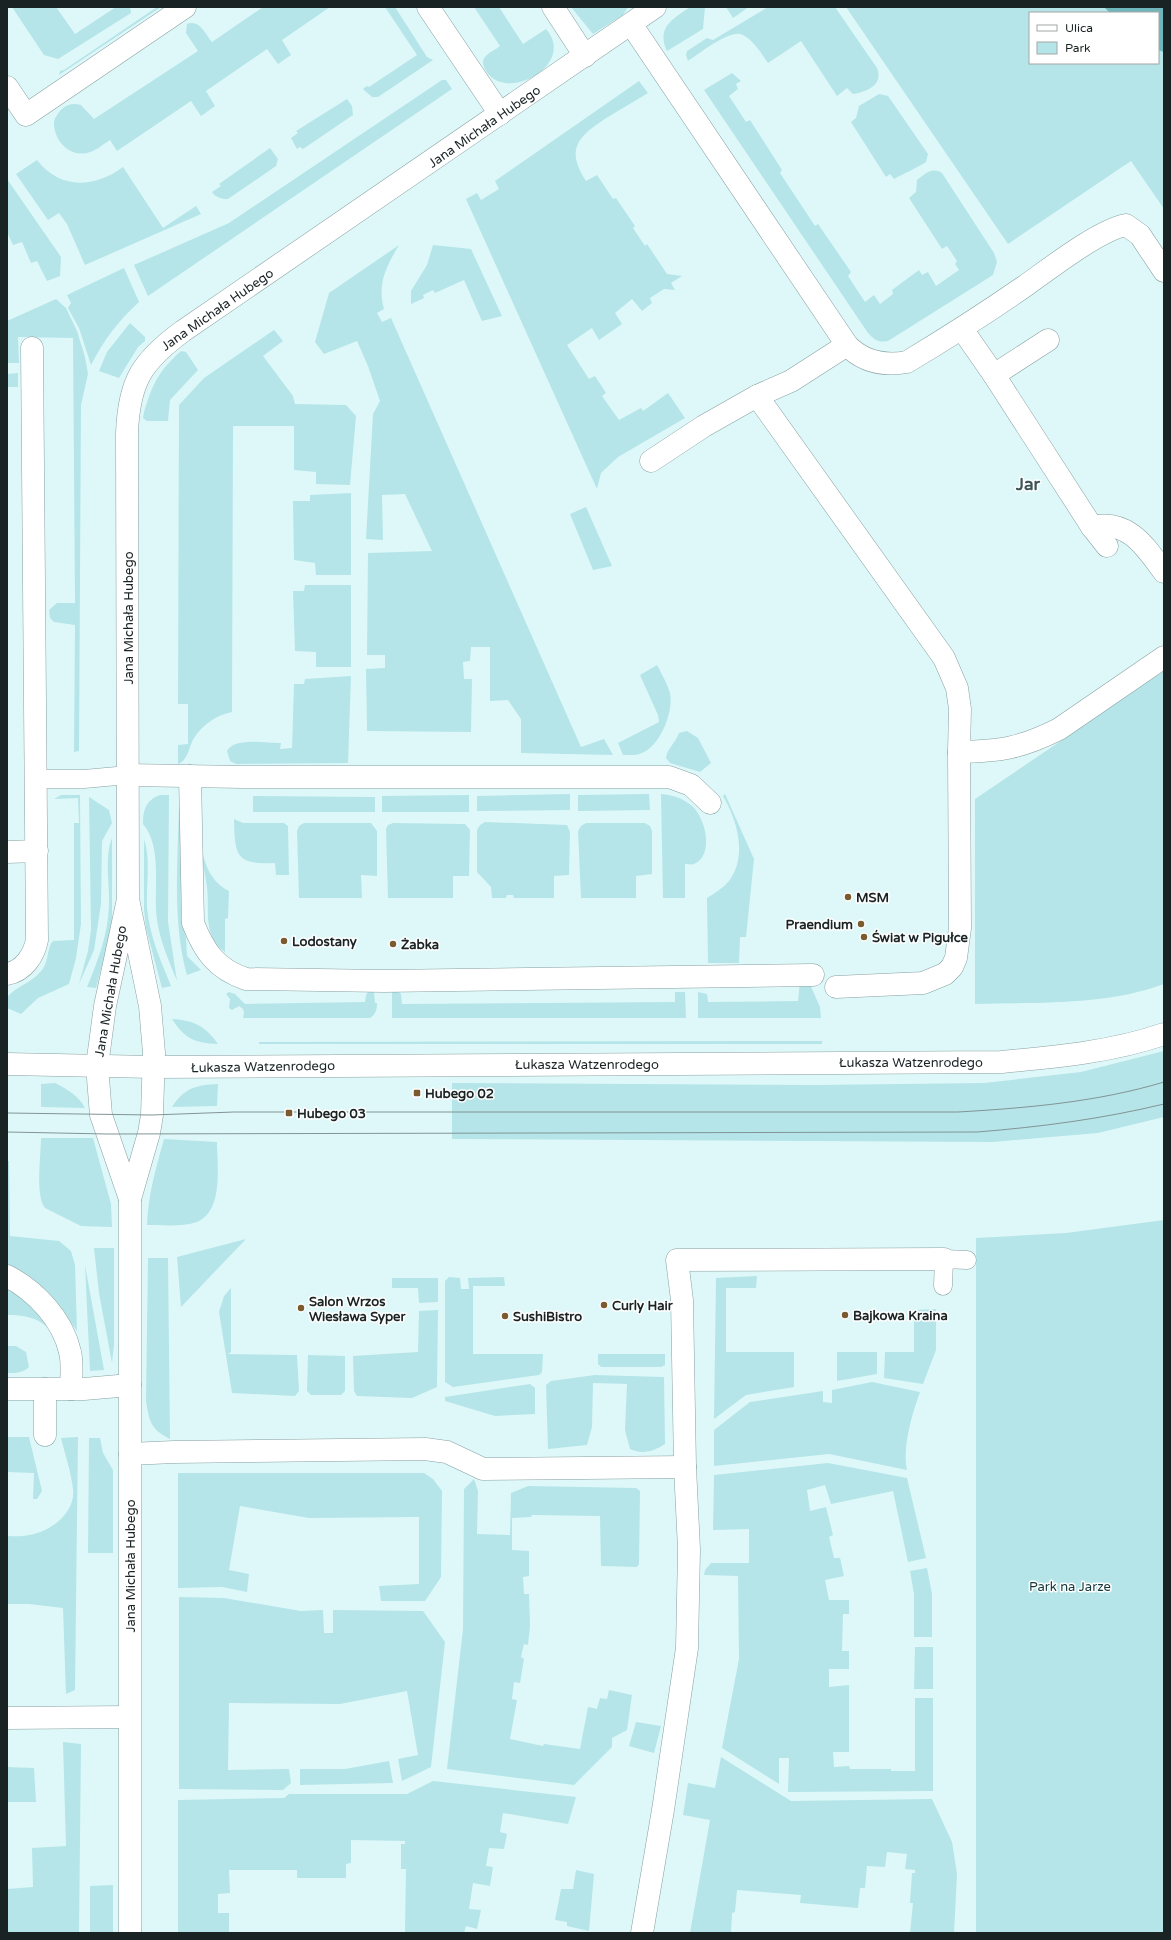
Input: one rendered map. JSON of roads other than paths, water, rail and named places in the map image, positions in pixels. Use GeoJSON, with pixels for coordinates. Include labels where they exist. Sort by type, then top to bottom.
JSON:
{"type":"FeatureCollection","features":[{"type":"Feature","properties":{"kind":"street"},"geometry":{"type":"LineString","coordinates":[[7,87],[26,115],[185,7]]}},
{"type":"Feature","properties":{"kind":"street"},"geometry":{"type":"LineString","coordinates":[[428,7],[500,114]]}},
{"type":"Feature","properties":{"kind":"street"},"geometry":{"type":"LineString","coordinates":[[553,7],[585,56]]}},
{"type":"Feature","properties":{"kind":"street","name":"Jana Michała Hubego"},"geometry":{"type":"LineString","coordinates":[[130,1933],[130,1199],[149,1133],[152,1115],[154,1037],[150,1006],[128,899],[127,433],[131,397],[143,368],[156,351],[183,330],[655,7]]}},
{"type":"Feature","properties":{"kind":"street"},"geometry":{"type":"LineString","coordinates":[[631,24],[847,345],[854,352],[874,362],[896,364],[907,362],[962,329],[1064,258],[1116,227],[1126,225],[1140,235],[1164,272]]}},
{"type":"Feature","properties":{"kind":"street"},"geometry":{"type":"LineString","coordinates":[[962,329],[994,375],[1092,527],[1107,546]]}},
{"type":"Feature","properties":{"kind":"street"},"geometry":{"type":"LineString","coordinates":[[994,375],[1048,340]]}},
{"type":"Feature","properties":{"kind":"street"},"geometry":{"type":"LineString","coordinates":[[651,461],[704,426],[757,396],[791,381],[847,345]]}},
{"type":"Feature","properties":{"kind":"street"},"geometry":{"type":"LineString","coordinates":[[7,974],[23,967],[35,951],[37,940],[32,348]]}},
{"type":"Feature","properties":{"kind":"street"},"geometry":{"type":"LineString","coordinates":[[757,396],[944,658],[957,688],[960,709],[960,928],[956,958],[952,967],[944,974],[923,983],[836,987]]}},
{"type":"Feature","properties":{"kind":"street"},"geometry":{"type":"LineString","coordinates":[[1092,527],[1102,525],[1131,533],[1143,543],[1164,572]]}},
{"type":"Feature","properties":{"kind":"street"},"geometry":{"type":"LineString","coordinates":[[959,752],[996,751],[1021,746],[1043,737],[1059,729],[1164,657]]}},
{"type":"Feature","properties":{"kind":"street"},"geometry":{"type":"LineString","coordinates":[[128,775],[669,777],[691,786],[710,803]]}},
{"type":"Feature","properties":{"kind":"street"},"geometry":{"type":"LineString","coordinates":[[190,776],[193,923],[200,940],[216,962],[226,971],[246,979],[384,981],[813,975]]}},
{"type":"Feature","properties":{"kind":"street"},"geometry":{"type":"LineString","coordinates":[[7,852],[37,851]]}},
{"type":"Feature","properties":{"kind":"street","name":"Jana Michała Hubego"},"geometry":{"type":"LineString","coordinates":[[128,899],[105,1006],[97,1066],[101,1115],[130,1199]]}},
{"type":"Feature","properties":{"kind":"street","name":"Łukasza Watzenrodego"},"geometry":{"type":"LineString","coordinates":[[7,1064],[153,1067],[1001,1062],[1066,1056],[1148,1040],[1164,1034]]}},
{"type":"Feature","properties":{"kind":"street"},"geometry":{"type":"LineString","coordinates":[[642,1933],[663,1810],[687,1648],[689,1549],[685,1467],[682,1300],[677,1260],[944,1259]]}},
{"type":"Feature","properties":{"kind":"street"},"geometry":{"type":"LineString","coordinates":[[7,1276],[34,1296],[49,1310],[63,1330],[70,1353],[71,1389]]}},
{"type":"Feature","properties":{"kind":"street"},"geometry":{"type":"LineString","coordinates":[[7,1389],[71,1389],[130,1385]]}},
{"type":"Feature","properties":{"kind":"street"},"geometry":{"type":"LineString","coordinates":[[45,1389],[45,1435]]}},
{"type":"Feature","properties":{"kind":"street"},"geometry":{"type":"LineString","coordinates":[[130,1454],[174,1452],[425,1449],[447,1452],[483,1469],[685,1467]]}},
{"type":"Feature","properties":{"kind":"street"},"geometry":{"type":"LineString","coordinates":[[7,1718],[130,1717]]}},
{"type":"Feature","properties":{"kind":"lane"},"geometry":{"type":"LineString","coordinates":[[35,779],[84,779],[128,775]]}},
{"type":"Feature","properties":{"kind":"lane"},"geometry":{"type":"LineString","coordinates":[[943,1286],[944,1259],[967,1260]]}},
{"type":"Feature","properties":{"kind":"tram line"},"geometry":{"type":"LineString","coordinates":[[7,1113],[152,1115],[234,1112],[958,1112],[1062,1103],[1114,1095],[1164,1082]]}},
{"type":"Feature","properties":{"kind":"tram line"},"geometry":{"type":"LineString","coordinates":[[7,1132],[107,1134],[977,1132],[1071,1122],[1164,1104]]}},
{"type":"Feature","properties":{"kind":"place","name":"MSM"},"geometry":{"type":"Point","coordinates":[848,897]}},
{"type":"Feature","properties":{"kind":"place","name":"Praendium"},"geometry":{"type":"Point","coordinates":[861,924]}},
{"type":"Feature","properties":{"kind":"place","name":"Świat w Pigułce"},"geometry":{"type":"Point","coordinates":[864,937]}},
{"type":"Feature","properties":{"kind":"place","name":"Lodostany"},"geometry":{"type":"Point","coordinates":[284,941]}},
{"type":"Feature","properties":{"kind":"place","name":"Żabka"},"geometry":{"type":"Point","coordinates":[393,944]}},
{"type":"Feature","properties":{"kind":"place","name":"Hubego 02"},"geometry":{"type":"Point","coordinates":[417,1093]}},
{"type":"Feature","properties":{"kind":"place","name":"Hubego 03"},"geometry":{"type":"Point","coordinates":[289,1113]}},
{"type":"Feature","properties":{"kind":"place","name":"Curly Hair"},"geometry":{"type":"Point","coordinates":[604,1305]}},
{"type":"Feature","properties":{"kind":"place","name":"Salon Wrzos Wiesława Syper"},"geometry":{"type":"Point","coordinates":[301,1308]}},
{"type":"Feature","properties":{"kind":"place","name":"Bajkowa Kraina"},"geometry":{"type":"Point","coordinates":[845,1315]}},
{"type":"Feature","properties":{"kind":"place","name":"SushiBistro"},"geometry":{"type":"Point","coordinates":[505,1316]}},
{"type":"Feature","properties":{"kind":"district","name":"Jar"},"geometry":{"type":"Point","coordinates":[1028,484]}},
{"type":"Feature","properties":{"kind":"park label","name":"Park na Jarze"},"geometry":{"type":"Point","coordinates":[1070,1586]}}]}
